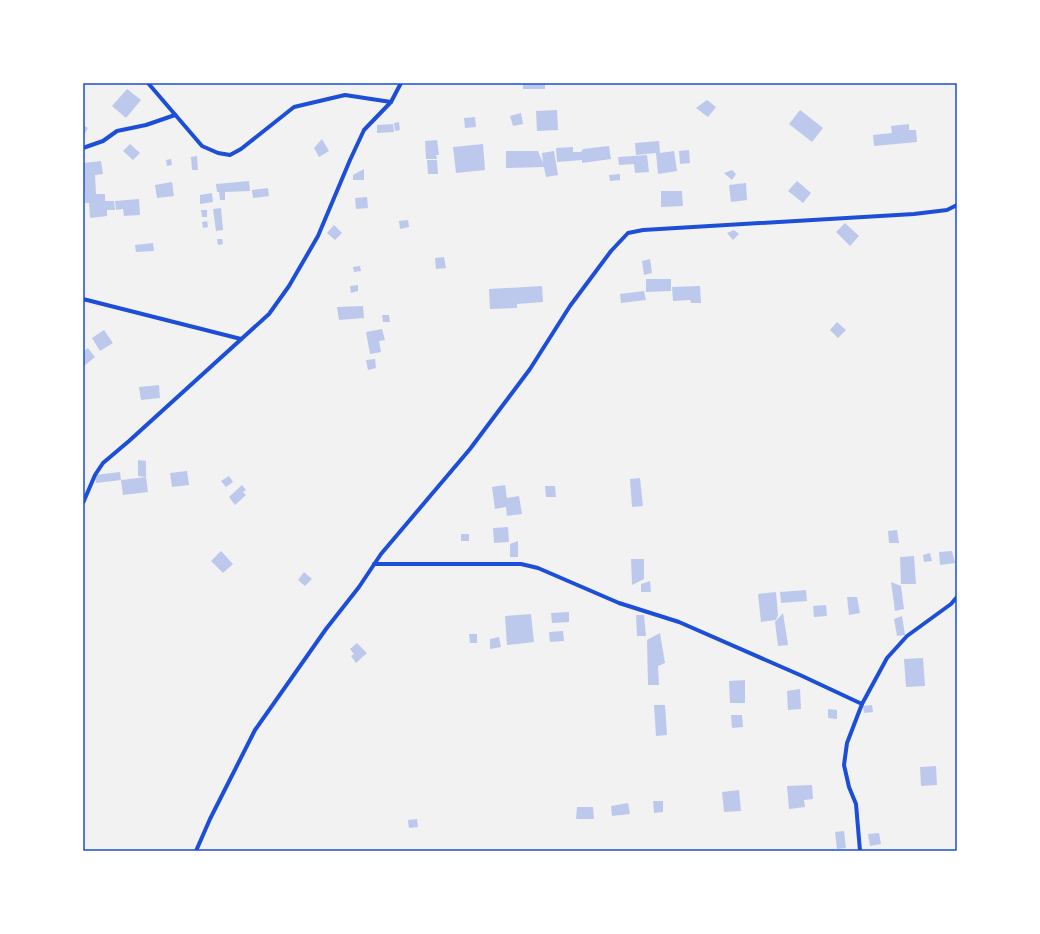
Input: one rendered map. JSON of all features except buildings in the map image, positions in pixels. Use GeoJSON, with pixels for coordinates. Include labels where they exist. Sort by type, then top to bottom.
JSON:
{"type":"FeatureCollection","features":[{"type":"Feature","properties":{"kind":"street"},"geometry":{"type":"LineString","coordinates":[[148,83],[202,146],[218,153],[230,155],[241,149],[294,107],[345,95],[392,102]]}},
{"type":"Feature","properties":{"kind":"street"},"geometry":{"type":"LineString","coordinates":[[83,503],[102,463],[129,441],[269,314],[289,286],[318,236],[364,130],[392,102],[402,83]]}},
{"type":"Feature","properties":{"kind":"street"},"geometry":{"type":"LineString","coordinates":[[83,148],[103,141],[116,131],[146,125],[175,115]]}},
{"type":"Feature","properties":{"kind":"street"},"geometry":{"type":"LineString","coordinates":[[196,851],[210,819],[255,730],[326,629],[359,587],[381,554],[470,449],[530,369],[570,306],[612,251],[628,233],[643,230],[914,214],[947,210],[957,205]]}},
{"type":"Feature","properties":{"kind":"street"},"geometry":{"type":"LineString","coordinates":[[83,299],[241,339]]}},
{"type":"Feature","properties":{"kind":"street"},"geometry":{"type":"LineString","coordinates":[[374,564],[521,564],[538,568],[619,603],[679,622],[862,704]]}},
{"type":"Feature","properties":{"kind":"street"},"geometry":{"type":"LineString","coordinates":[[860,851],[856,804],[849,787],[844,765],[847,743],[862,704],[887,658],[907,636],[951,604],[957,597]]}}]}
